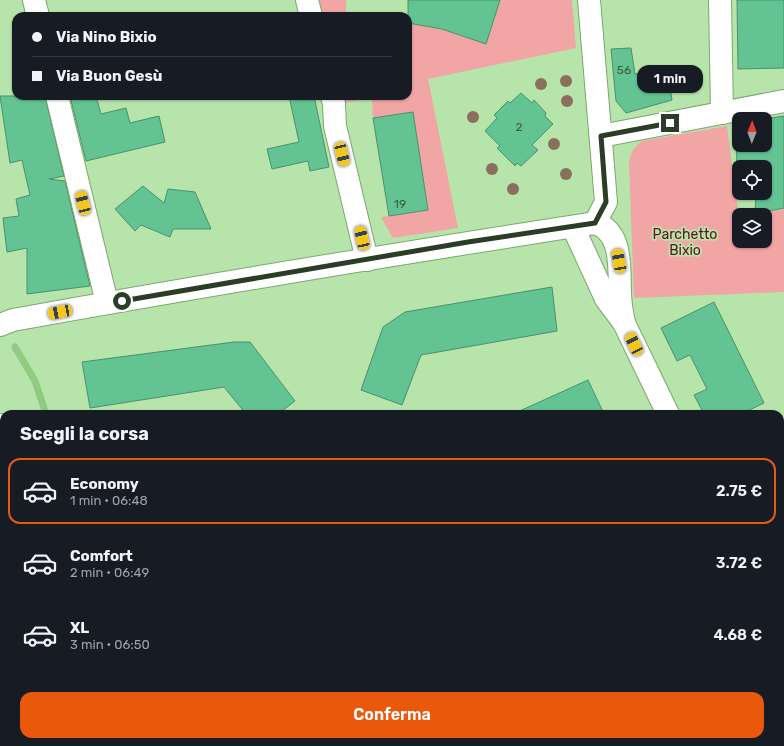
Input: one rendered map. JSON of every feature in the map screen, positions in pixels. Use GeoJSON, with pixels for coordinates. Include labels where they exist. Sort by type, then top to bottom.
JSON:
{"type":"FeatureCollection","features":[{"type":"Feature","properties":{"kind":"street"},"geometry":{"type":"LineString","coordinates":[[34,0],[37,12]]}},
{"type":"Feature","properties":{"kind":"street"},"geometry":{"type":"LineString","coordinates":[[307,0],[310,12]]}},
{"type":"Feature","properties":{"kind":"street"},"geometry":{"type":"LineString","coordinates":[[589,0],[606,202],[595,223]]}},
{"type":"Feature","properties":{"kind":"street"},"geometry":{"type":"LineString","coordinates":[[720,0],[722,113]]}},
{"type":"Feature","properties":{"kind":"street"},"geometry":{"type":"LineString","coordinates":[[58,100],[107,303]]}},
{"type":"Feature","properties":{"kind":"street"},"geometry":{"type":"LineString","coordinates":[[333,100],[335,126],[367,260]]}},
{"type":"Feature","properties":{"kind":"street"},"geometry":{"type":"LineString","coordinates":[[601,136],[784,101]]}},
{"type":"Feature","properties":{"kind":"street"},"geometry":{"type":"LineString","coordinates":[[0,325],[13,320],[107,303],[468,242],[595,223],[607,230],[614,240],[620,270],[620,291],[624,323]]}},
{"type":"Feature","properties":{"kind":"street"},"geometry":{"type":"LineString","coordinates":[[573,227],[606,300],[624,323],[666,410]]}},
{"type":"Feature","properties":{"kind":"green space"},"geometry":{"type":"Polygon","coordinates":[[[317,0],[346,0],[346,12],[320,12],[317,0]]]}},
{"type":"Feature","properties":{"kind":"green space"},"geometry":{"type":"Polygon","coordinates":[[[500,0],[572,0],[576,48],[428,79],[458,228],[393,238],[381,217],[428,210],[413,112],[373,118],[372,100],[412,100],[412,24],[442,29],[486,43],[500,0]]]}},
{"type":"Feature","properties":{"kind":"green space"},"geometry":{"type":"Polygon","coordinates":[[[341,100],[360,100],[342,103],[341,100]]]}},
{"type":"Feature","properties":{"kind":"green space","name":"Parchetto Bixio"},"geometry":{"type":"Polygon","coordinates":[[[727,126],[732,164],[732,200],[737,200],[738,208],[732,208],[732,248],[772,248],[772,211],[784,209],[784,292],[634,298],[629,162],[633,150],[642,141],[727,126]]]}},
{"type":"Feature","properties":{"kind":"building"},"geometry":{"type":"Polygon","coordinates":[[[408,0],[500,0],[486,44],[442,29],[412,24],[412,12],[408,12],[408,0]]]}},
{"type":"Feature","properties":{"kind":"building"},"geometry":{"type":"Polygon","coordinates":[[[737,0],[784,0],[784,68],[738,69],[737,0]]]}},
{"type":"Feature","properties":{"kind":"building"},"geometry":{"type":"Polygon","coordinates":[[[631,48],[635,74],[667,67],[672,100],[626,113],[616,101],[611,49],[631,48]]]}},
{"type":"Feature","properties":{"kind":"building"},"geometry":{"type":"Polygon","coordinates":[[[521,93],[532,103],[534,100],[546,113],[545,116],[553,124],[532,145],[538,150],[521,166],[517,163],[515,166],[497,148],[500,146],[485,131],[497,118],[494,115],[508,101],[510,103],[521,93]]]}},
{"type":"Feature","properties":{"kind":"building"},"geometry":{"type":"Polygon","coordinates":[[[0,96],[12,96],[12,100],[46,100],[64,176],[49,179],[65,181],[90,286],[27,294],[27,248],[7,252],[3,218],[19,216],[16,199],[30,195],[22,160],[10,163],[0,96]]]}},
{"type":"Feature","properties":{"kind":"building"},"geometry":{"type":"Polygon","coordinates":[[[71,100],[97,100],[101,114],[126,108],[130,123],[159,116],[165,142],[86,161],[71,100]]]}},
{"type":"Feature","properties":{"kind":"building"},"geometry":{"type":"Polygon","coordinates":[[[290,100],[315,100],[329,167],[310,171],[308,161],[272,169],[267,149],[299,142],[290,100]]]}},
{"type":"Feature","properties":{"kind":"building"},"geometry":{"type":"Polygon","coordinates":[[[413,112],[428,210],[389,216],[373,118],[413,112]]]}},
{"type":"Feature","properties":{"kind":"building"},"geometry":{"type":"Polygon","coordinates":[[[784,116],[784,208],[772,210],[772,208],[755,208],[756,200],[772,200],[772,160],[737,160],[737,152],[772,152],[772,118],[784,116]]]}},
{"type":"Feature","properties":{"kind":"building"},"geometry":{"type":"Polygon","coordinates":[[[143,186],[164,203],[168,189],[195,192],[211,229],[173,229],[170,237],[141,225],[135,231],[115,209],[143,186]]]}},
{"type":"Feature","properties":{"kind":"building"},"geometry":{"type":"Polygon","coordinates":[[[552,287],[557,331],[421,355],[402,405],[361,390],[383,327],[405,312],[552,287]]]}},
{"type":"Feature","properties":{"kind":"building"},"geometry":{"type":"Polygon","coordinates":[[[714,302],[764,403],[749,410],[702,410],[694,395],[707,389],[690,355],[677,361],[661,328],[714,302]]]}},
{"type":"Feature","properties":{"kind":"building"},"geometry":{"type":"Polygon","coordinates":[[[234,342],[250,342],[295,401],[283,410],[243,410],[224,387],[90,408],[82,362],[234,342]]]}},
{"type":"Feature","properties":{"kind":"building"},"geometry":{"type":"Polygon","coordinates":[[[588,380],[602,410],[522,410],[588,380]]]}},
{"type":"Feature","properties":{"kind":"waterway"},"geometry":{"type":"LineString","coordinates":[[15,347],[35,381],[45,410]]}},
{"type":"Feature","properties":{"kind":"route"},"geometry":{"type":"LineString","coordinates":[[122,301],[352,263],[468,242],[595,223],[606,202],[601,136],[670,123]]}}]}
